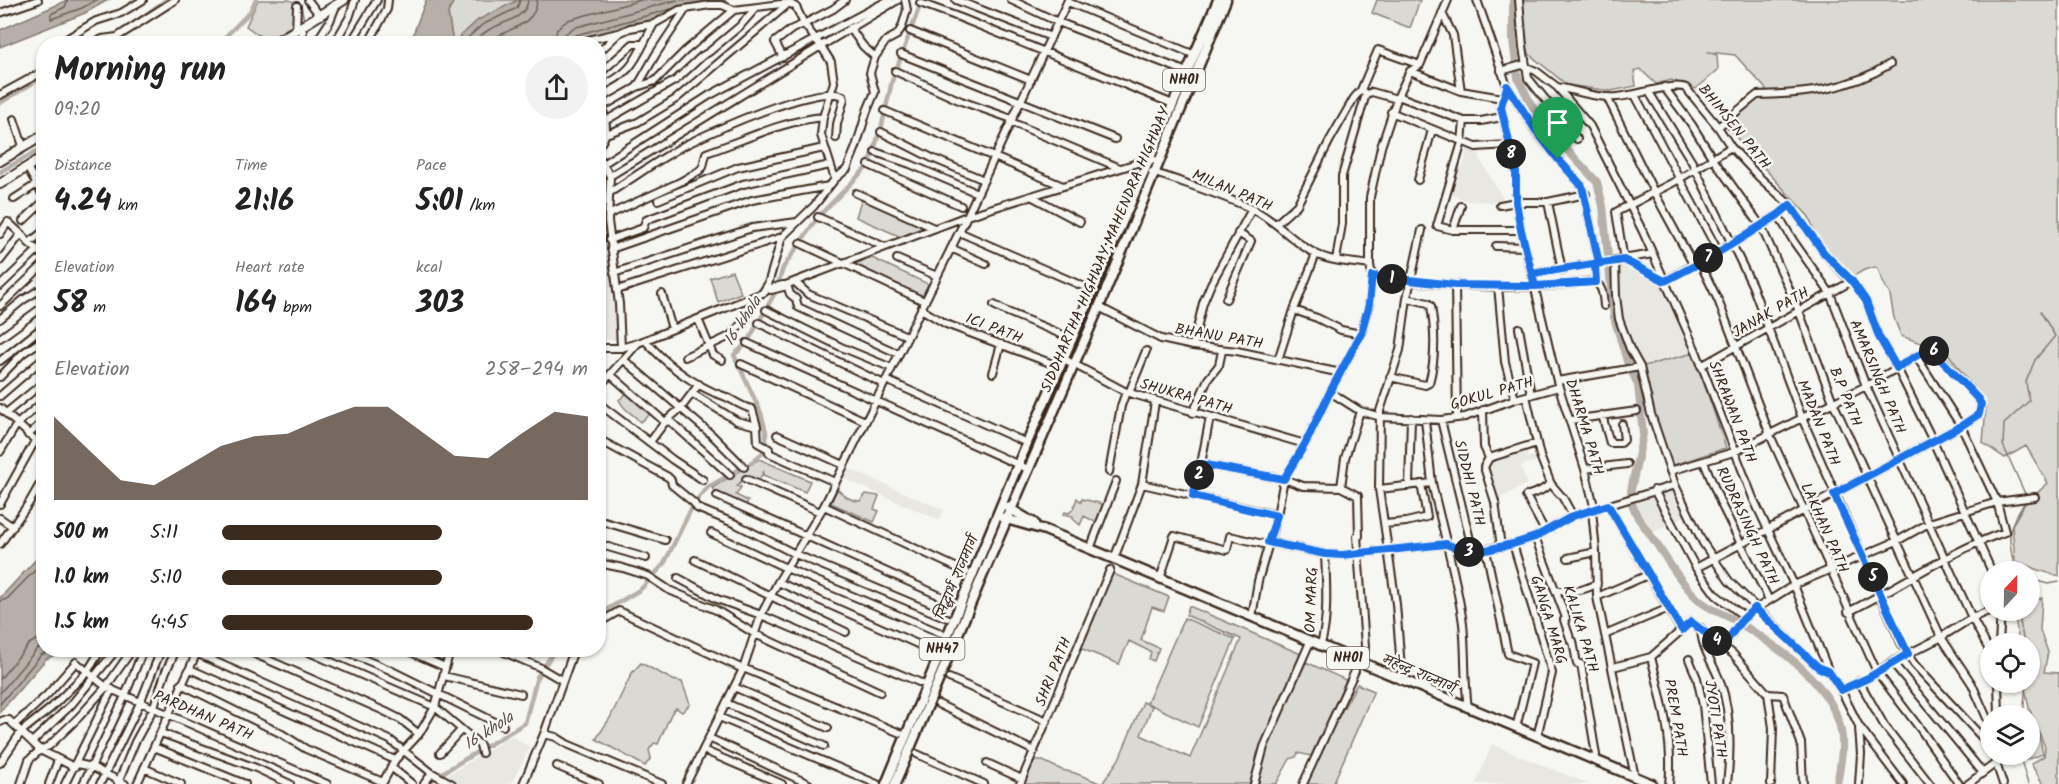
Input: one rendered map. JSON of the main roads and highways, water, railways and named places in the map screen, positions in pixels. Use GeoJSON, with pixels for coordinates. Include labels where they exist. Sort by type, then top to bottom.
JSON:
{"type":"FeatureCollection","features":[{"type":"Feature","properties":{"kind":"highway","name":"NH01"},"geometry":{"type":"LineString","coordinates":[[1154,160],[1173,104],[1218,0]]}},
{"type":"Feature","properties":{"kind":"highway","name":"SIDDHARTHA HIGHWAY;MAHENDRA HIGHWAY"},"geometry":{"type":"LineString","coordinates":[[1000,510],[1094,291],[1226,0]]}},
{"type":"Feature","properties":{"kind":"highway","name":"SIDDHARTHA HIGHWAY;MAHENDRA HIGHWAY"},"geometry":{"type":"LineString","coordinates":[[1011,510],[1099,307],[1149,171]]}},
{"type":"Feature","properties":{"kind":"highway","name":"महेन्द्र राज्मार्ग्"},"geometry":{"type":"LineString","coordinates":[[1000,510],[1011,510],[1045,530]]}},
{"type":"Feature","properties":{"kind":"highway","name":"महेन्द्र राज्मार्ग्"},"geometry":{"type":"LineString","coordinates":[[1000,510],[1007,519],[1045,530],[1652,784]]}},
{"type":"Feature","properties":{"kind":"highway","name":"सिद्धार्थ राजमार्ग"},"geometry":{"type":"LineString","coordinates":[[886,784],[1000,510]]}},
{"type":"Feature","properties":{"kind":"highway","name":"NH47"},"geometry":{"type":"LineString","coordinates":[[1007,519],[1011,510]]}},
{"type":"Feature","properties":{"kind":"highway","name":"सिद्धार्थ राजमार्ग"},"geometry":{"type":"LineString","coordinates":[[895,784],[1007,519]]}},
{"type":"Feature","properties":{"kind":"main road"},"geometry":{"type":"LineString","coordinates":[[286,36],[344,0]]}},
{"type":"Feature","properties":{"kind":"main road"},"geometry":{"type":"LineString","coordinates":[[0,161],[36,140]]}},
{"type":"Feature","properties":{"kind":"main road"},"geometry":{"type":"LineString","coordinates":[[0,184],[36,161]]}},
{"type":"Feature","properties":{"kind":"main road"},"geometry":{"type":"LineString","coordinates":[[767,291],[785,285]]}},
{"type":"Feature","properties":{"kind":"water"},"geometry":{"type":"Polygon","coordinates":[[[68,0],[108,0],[85,13],[0,47],[0,30],[68,0]]]}},
{"type":"Feature","properties":{"kind":"water"},"geometry":{"type":"Polygon","coordinates":[[[426,0],[454,0],[448,13],[452,36],[414,36],[426,0]]]}},
{"type":"Feature","properties":{"kind":"water"},"geometry":{"type":"Polygon","coordinates":[[[518,0],[726,0],[593,36],[461,36],[478,20],[518,0]]]}},
{"type":"Feature","properties":{"kind":"water"},"geometry":{"type":"Polygon","coordinates":[[[36,559],[36,657],[50,657],[46,659],[0,712],[0,598],[36,559]]]}},
{"type":"Feature","properties":{"kind":"waterway"},"geometry":{"type":"LineString","coordinates":[[115,36],[166,0]]}},
{"type":"Feature","properties":{"kind":"waterway"},"geometry":{"type":"LineString","coordinates":[[226,36],[249,13],[256,0]]}},
{"type":"Feature","properties":{"kind":"waterway","name":"16 khola"},"geometry":{"type":"LineString","coordinates":[[606,610],[641,589],[664,564],[694,503],[708,487],[751,463],[766,450],[766,432],[761,413],[734,355],[747,343],[776,291],[783,268],[818,217],[869,165],[882,125],[892,81],[922,0]]}},
{"type":"Feature","properties":{"kind":"waterway"},"geometry":{"type":"LineString","coordinates":[[1513,0],[1513,41],[1518,78],[1533,108],[1556,138],[1597,182],[1603,206],[1614,317],[1627,361],[1638,385],[1643,434],[1631,490],[1632,504],[1638,518],[1674,570],[1698,599],[1706,606],[1768,641],[1802,668],[1817,684],[1838,719],[1842,738],[1842,755],[1837,784]]}},
{"type":"Feature","properties":{"kind":"waterway"},"geometry":{"type":"LineString","coordinates":[[0,103],[36,81]]}},
{"type":"Feature","properties":{"kind":"waterway"},"geometry":{"type":"LineString","coordinates":[[0,172],[36,152]]}},
{"type":"Feature","properties":{"kind":"waterway"},"geometry":{"type":"LineString","coordinates":[[2026,496],[2003,445],[2004,424],[2029,401],[2026,382],[2035,360],[2055,336],[2040,311]]}},
{"type":"Feature","properties":{"kind":"waterway"},"geometry":{"type":"LineString","coordinates":[[2013,561],[2010,534],[2015,518],[2027,500]]}},
{"type":"Feature","properties":{"kind":"waterway"},"geometry":{"type":"LineString","coordinates":[[2040,582],[2048,584],[2059,582]]}},
{"type":"Feature","properties":{"kind":"waterway"},"geometry":{"type":"LineString","coordinates":[[2020,621],[2022,633]]}},
{"type":"Feature","properties":{"kind":"waterway","name":"16 khola"},"geometry":{"type":"LineString","coordinates":[[429,784],[434,778],[525,723],[537,677],[550,657]]}},
{"type":"Feature","properties":{"kind":"waterway"},"geometry":{"type":"LineString","coordinates":[[2024,705],[2025,693]]}},
{"type":"Feature","properties":{"kind":"waterway"},"geometry":{"type":"LineString","coordinates":[[2022,765],[2028,784]]}}]}
